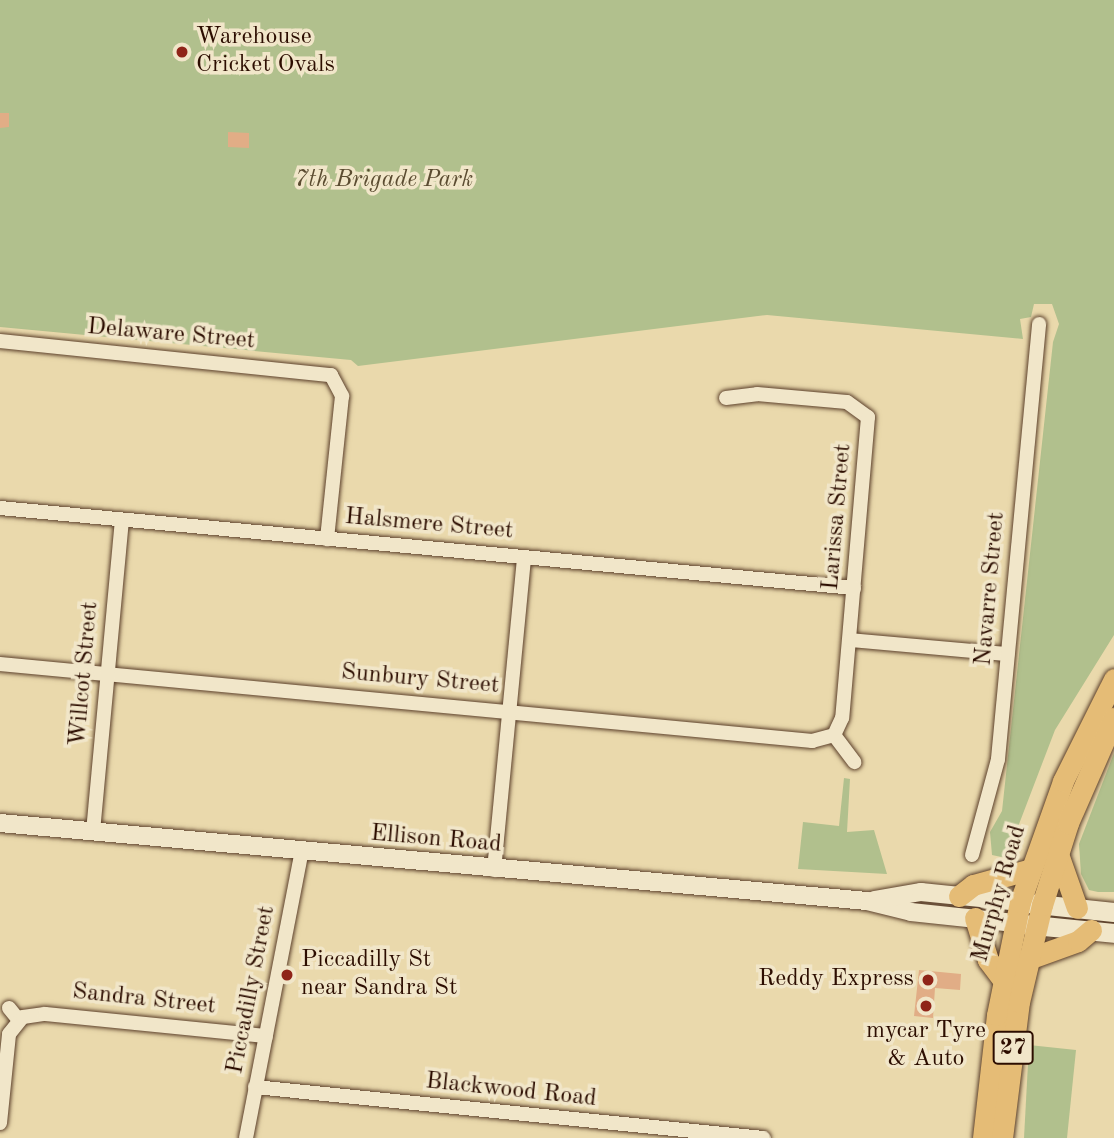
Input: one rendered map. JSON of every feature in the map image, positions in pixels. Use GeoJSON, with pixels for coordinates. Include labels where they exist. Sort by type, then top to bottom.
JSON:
{"type":"FeatureCollection","features":[{"type":"Feature","properties":{"kind":"main road","name":"Murphy Road"},"geometry":{"type":"LineString","coordinates":[[983,1138],[1003,980],[1014,923],[1063,781],[1114,679]]}},
{"type":"Feature","properties":{"kind":"main road","name":"Murphy Road"},"geometry":{"type":"LineString","coordinates":[[1002,1138],[1028,959],[1039,915],[1058,854],[1114,718]]}},
{"type":"Feature","properties":{"kind":"main road"},"geometry":{"type":"LineString","coordinates":[[1058,854],[1077,908]]}},
{"type":"Feature","properties":{"kind":"main road"},"geometry":{"type":"LineString","coordinates":[[959,896],[973,885],[1031,869]]}},
{"type":"Feature","properties":{"kind":"main road","name":"Ellison Road"},"geometry":{"type":"LineString","coordinates":[[1020,902],[1039,915],[1091,930],[1114,933]]}},
{"type":"Feature","properties":{"kind":"main road","name":"Ellison Road"},"geometry":{"type":"LineString","coordinates":[[1014,923],[1077,908],[1114,912]]}},
{"type":"Feature","properties":{"kind":"main road"},"geometry":{"type":"LineString","coordinates":[[975,918],[988,960],[1003,980]]}},
{"type":"Feature","properties":{"kind":"main road"},"geometry":{"type":"LineString","coordinates":[[1028,959],[1077,941],[1091,930]]}},
{"type":"Feature","properties":{"kind":"street","name":"Navarre Street"},"geometry":{"type":"LineString","coordinates":[[972,855],[996,778],[1039,324]]}},
{"type":"Feature","properties":{"kind":"street","name":"Delaware Street"},"geometry":{"type":"LineString","coordinates":[[0,341],[319,372],[335,379],[342,396],[327,539]]}},
{"type":"Feature","properties":{"kind":"street","name":"Larissa Street"},"geometry":{"type":"LineString","coordinates":[[726,398],[757,394],[847,402],[864,411],[870,424],[842,718],[834,735]]}},
{"type":"Feature","properties":{"kind":"street","name":"Halsmere Street"},"geometry":{"type":"LineString","coordinates":[[0,508],[854,588]]}},
{"type":"Feature","properties":{"kind":"street","name":"Willcot Street"},"geometry":{"type":"LineString","coordinates":[[93,832],[122,520]]}},
{"type":"Feature","properties":{"kind":"street"},"geometry":{"type":"LineString","coordinates":[[494,870],[524,557]]}},
{"type":"Feature","properties":{"kind":"street"},"geometry":{"type":"LineString","coordinates":[[850,640],[1007,654]]}},
{"type":"Feature","properties":{"kind":"street","name":"Sunbury Street"},"geometry":{"type":"LineString","coordinates":[[0,664],[812,741],[834,735]]}},
{"type":"Feature","properties":{"kind":"street"},"geometry":{"type":"LineString","coordinates":[[834,735],[854,762]]}},
{"type":"Feature","properties":{"kind":"street","name":"Ellison Road"},"geometry":{"type":"LineString","coordinates":[[0,823],[494,870],[867,901],[1014,923]]}},
{"type":"Feature","properties":{"kind":"street","name":"Piccadilly Street"},"geometry":{"type":"LineString","coordinates":[[246,1138],[302,851]]}},
{"type":"Feature","properties":{"kind":"street","name":"Ellison Road"},"geometry":{"type":"LineString","coordinates":[[867,901],[920,892],[1020,902]]}},
{"type":"Feature","properties":{"kind":"street","name":"Sandra Street"},"geometry":{"type":"LineString","coordinates":[[0,1123],[9,1034],[14,1013],[45,1013],[266,1036]]}},
{"type":"Feature","properties":{"kind":"street","name":"Blackwood Road"},"geometry":{"type":"LineString","coordinates":[[255,1087],[763,1138]]}},
{"type":"Feature","properties":{"kind":"green space","name":"7th Brigade Park"},"geometry":{"type":"Polygon","coordinates":[[[0,0],[1114,0],[1114,635],[1055,730],[1006,858],[992,855],[990,832],[1002,811],[1053,342],[1059,324],[1052,304],[1034,304],[1031,317],[1020,319],[1023,339],[767,315],[358,366],[351,360],[0,327],[0,0]]]}},
{"type":"Feature","properties":{"kind":"green space"},"geometry":{"type":"Polygon","coordinates":[[[1114,753],[1114,892],[1098,892],[1089,890],[1081,874],[1079,844],[1114,753]]]}},
{"type":"Feature","properties":{"kind":"green space"},"geometry":{"type":"Polygon","coordinates":[[[844,778],[850,779],[847,832],[874,830],[887,874],[798,869],[803,822],[839,826],[844,778]]]}},
{"type":"Feature","properties":{"kind":"green space"},"geometry":{"type":"Polygon","coordinates":[[[1029,1045],[1076,1050],[1067,1138],[1024,1138],[1029,1045]]]}},
{"type":"Feature","properties":{"kind":"building"},"geometry":{"type":"Polygon","coordinates":[[[0,113],[9,113],[9,127],[0,128],[0,113]]]}},
{"type":"Feature","properties":{"kind":"building"},"geometry":{"type":"Polygon","coordinates":[[[228,132],[249,133],[249,148],[228,147],[228,132]]]}},
{"type":"Feature","properties":{"kind":"building"},"geometry":{"type":"Polygon","coordinates":[[[919,970],[961,974],[960,990],[935,988],[933,1018],[914,1016],[919,970]]]}},
{"type":"Feature","properties":{"kind":"place","name":"Warehouse Cricket Ovals"},"geometry":{"type":"Point","coordinates":[182,52]}},
{"type":"Feature","properties":{"kind":"place","name":"Piccadilly St near Sandra St"},"geometry":{"type":"Point","coordinates":[287,975]}},
{"type":"Feature","properties":{"kind":"place","name":"Reddy Express"},"geometry":{"type":"Point","coordinates":[928,980]}},
{"type":"Feature","properties":{"kind":"place","name":"mycar Tyre & Auto"},"geometry":{"type":"Point","coordinates":[926,1006]}}]}
